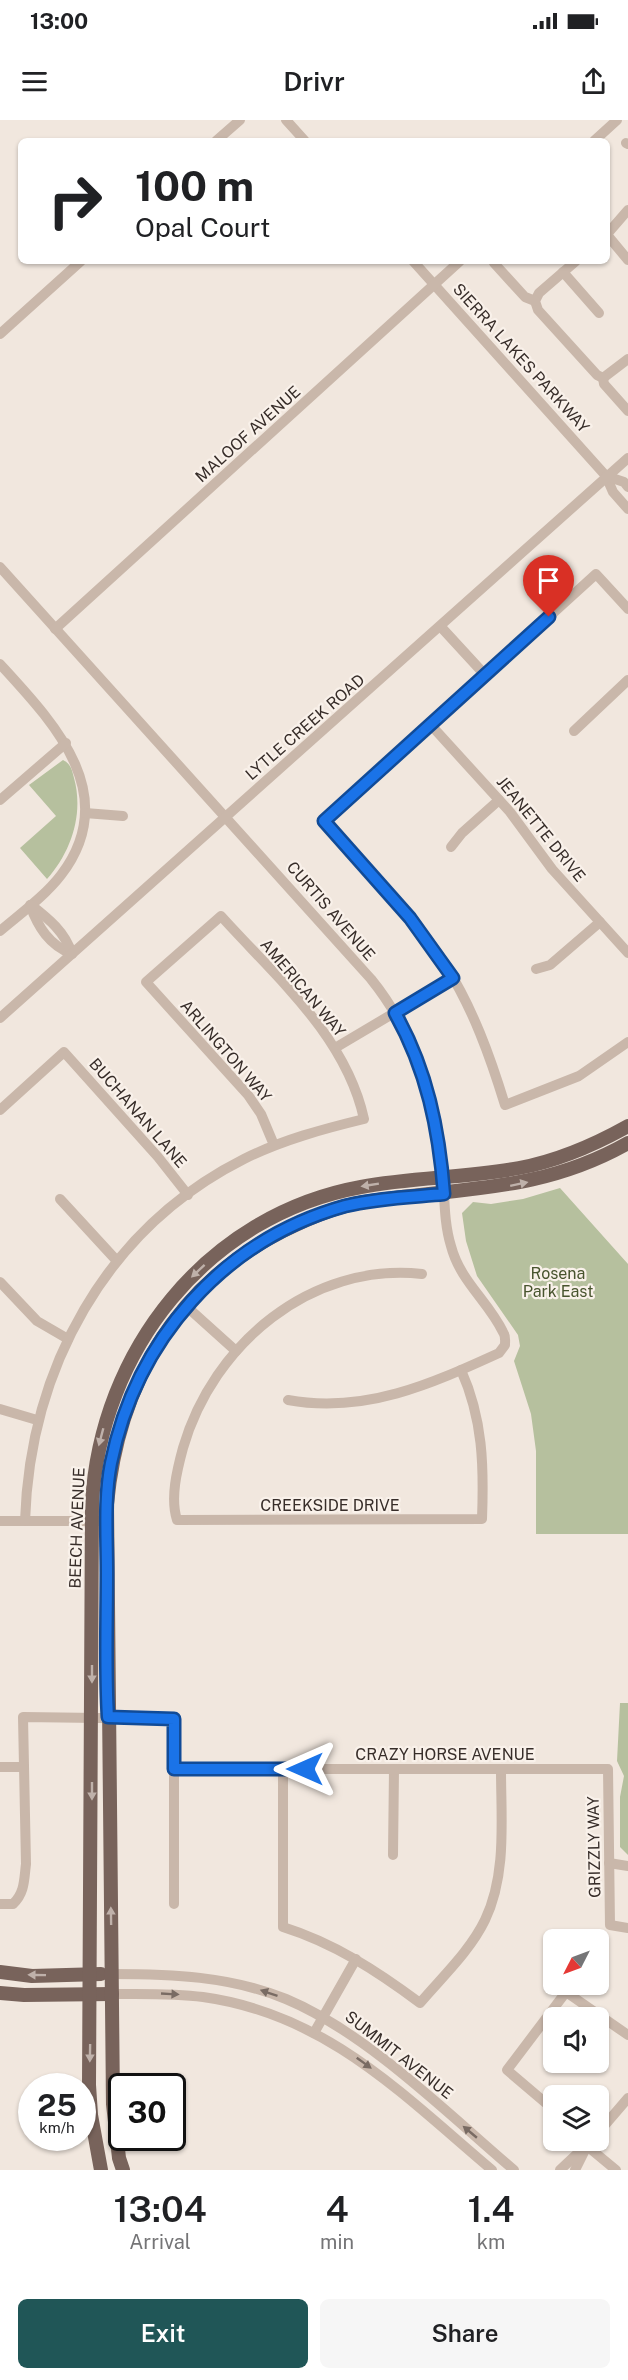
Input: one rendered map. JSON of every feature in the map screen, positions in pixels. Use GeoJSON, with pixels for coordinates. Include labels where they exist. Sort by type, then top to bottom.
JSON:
{"type":"FeatureCollection","features":[{"type":"Feature","properties":{"kind":"main road","name":"BEECH AVENUE"},"geometry":{"type":"LineString","coordinates":[[100,2170],[91,2115],[91,1521],[98,1451],[117,1386],[133,1353],[155,1320],[191,1277],[240,1237],[301,1205],[359,1187],[534,1165],[568,1154],[628,1126]]}},
{"type":"Feature","properties":{"kind":"main road","name":"BEECH AVENUE"},"geometry":{"type":"LineString","coordinates":[[123,2170],[119,2158],[113,2104],[107,1521],[111,1466],[132,1392],[146,1362],[186,1306],[231,1263],[262,1242],[308,1219],[363,1202],[444,1194],[546,1178],[582,1166],[628,1143]]}},
{"type":"Feature","properties":{"kind":"main road","name":"SUMMIT AVENUE"},"geometry":{"type":"LineString","coordinates":[[0,1972],[32,1976],[112,1974]]}},
{"type":"Feature","properties":{"kind":"main road","name":"SUMMIT AVENUE"},"geometry":{"type":"LineString","coordinates":[[0,1993],[112,1994]]}},
{"type":"Feature","properties":{"kind":"street"},"geometry":{"type":"LineString","coordinates":[[219,138],[240,120]]}},
{"type":"Feature","properties":{"kind":"street"},"geometry":{"type":"LineString","coordinates":[[286,120],[302,138]]}},
{"type":"Feature","properties":{"kind":"street"},"geometry":{"type":"LineString","coordinates":[[597,138],[617,120]]}},
{"type":"Feature","properties":{"kind":"street"},"geometry":{"type":"LineString","coordinates":[[610,227],[628,210]]}},
{"type":"Feature","properties":{"kind":"street"},"geometry":{"type":"LineString","coordinates":[[610,230],[628,260]]}},
{"type":"Feature","properties":{"kind":"street"},"geometry":{"type":"LineString","coordinates":[[0,334],[75,264]]}},
{"type":"Feature","properties":{"kind":"street","name":"SIERRA LAKES PARKWAY"},"geometry":{"type":"LineString","coordinates":[[416,264],[606,476],[613,492],[628,509]]}},
{"type":"Feature","properties":{"kind":"street","name":"MALOOF AVENUE"},"geometry":{"type":"LineString","coordinates":[[55,629],[457,264]]}},
{"type":"Feature","properties":{"kind":"street"},"geometry":{"type":"LineString","coordinates":[[495,264],[525,297],[537,297],[571,264]]}},
{"type":"Feature","properties":{"kind":"street"},"geometry":{"type":"LineString","coordinates":[[563,272],[599,313]]}},
{"type":"Feature","properties":{"kind":"street"},"geometry":{"type":"LineString","coordinates":[[537,297],[538,310],[628,411]]}},
{"type":"Feature","properties":{"kind":"street"},"geometry":{"type":"LineString","coordinates":[[600,377],[628,359]]}},
{"type":"Feature","properties":{"kind":"street","name":"LYTLE CREEK ROAD"},"geometry":{"type":"LineString","coordinates":[[0,1018],[628,458]]}},
{"type":"Feature","properties":{"kind":"street","name":"SIERRA LAKES PARKWAY"},"geometry":{"type":"LineString","coordinates":[[606,476],[624,482],[628,487]]}},
{"type":"Feature","properties":{"kind":"street","name":"CURTIS AVENUE"},"geometry":{"type":"LineString","coordinates":[[0,567],[227,816],[364,971],[395,1013],[415,1053],[435,1119],[448,1234],[453,1254],[470,1286],[503,1330],[505,1345],[499,1353],[461,1370]]}},
{"type":"Feature","properties":{"kind":"street"},"geometry":{"type":"LineString","coordinates":[[628,609],[596,574],[324,821],[415,924],[453,978],[483,1038],[505,1106],[579,1076],[628,1042]]}},
{"type":"Feature","properties":{"kind":"street"},"geometry":{"type":"LineString","coordinates":[[441,627],[486,676]]}},
{"type":"Feature","properties":{"kind":"street"},"geometry":{"type":"LineString","coordinates":[[0,664],[48,716],[66,742],[78,766],[85,813],[80,836],[60,877],[0,931]]}},
{"type":"Feature","properties":{"kind":"street"},"geometry":{"type":"LineString","coordinates":[[574,731],[628,680]]}},
{"type":"Feature","properties":{"kind":"street","name":"JEANETTE DRIVE"},"geometry":{"type":"LineString","coordinates":[[430,724],[500,800],[546,862],[628,953]]}},
{"type":"Feature","properties":{"kind":"street"},"geometry":{"type":"LineString","coordinates":[[0,800],[66,742]]}},
{"type":"Feature","properties":{"kind":"street"},"geometry":{"type":"LineString","coordinates":[[451,847],[462,833],[500,800]]}},
{"type":"Feature","properties":{"kind":"street"},"geometry":{"type":"LineString","coordinates":[[85,813],[123,816]]}},
{"type":"Feature","properties":{"kind":"street"},"geometry":{"type":"LineString","coordinates":[[30,905],[47,918],[68,940],[72,954]]}},
{"type":"Feature","properties":{"kind":"street","name":"ARLINGTON WAY"},"geometry":{"type":"LineString","coordinates":[[221,916],[146,982],[252,1100],[274,1145]]}},
{"type":"Feature","properties":{"kind":"street","name":"AMERICAN WAY"},"geometry":{"type":"LineString","coordinates":[[221,916],[313,1018],[335,1048],[358,1096],[364,1119],[321,1129],[274,1145]]}},
{"type":"Feature","properties":{"kind":"street"},"geometry":{"type":"LineString","coordinates":[[536,969],[550,965],[600,922]]}},
{"type":"Feature","properties":{"kind":"street"},"geometry":{"type":"LineString","coordinates":[[335,1048],[453,978]]}},
{"type":"Feature","properties":{"kind":"street","name":"BUCHANAN LANE"},"geometry":{"type":"LineString","coordinates":[[0,1110],[64,1052],[158,1157],[188,1195]]}},
{"type":"Feature","properties":{"kind":"street"},"geometry":{"type":"LineString","coordinates":[[25,1521],[30,1457],[37,1420],[56,1364],[90,1300],[117,1261],[157,1220],[224,1170],[274,1145]]}},
{"type":"Feature","properties":{"kind":"street"},"geometry":{"type":"LineString","coordinates":[[60,1199],[117,1261]]}},
{"type":"Feature","properties":{"kind":"street"},"geometry":{"type":"LineString","coordinates":[[186,1306],[236,1352],[279,1312],[333,1283],[382,1272],[422,1274]]}},
{"type":"Feature","properties":{"kind":"street"},"geometry":{"type":"LineString","coordinates":[[0,1282],[37,1322],[68,1339]]}},
{"type":"Feature","properties":{"kind":"street","name":"CREEKSIDE DRIVE"},"geometry":{"type":"LineString","coordinates":[[236,1352],[208,1391],[185,1442],[176,1481],[174,1507],[177,1520],[482,1519],[481,1435],[471,1395],[461,1370]]}},
{"type":"Feature","properties":{"kind":"street"},"geometry":{"type":"LineString","coordinates":[[288,1400],[333,1403],[378,1399],[417,1389],[461,1370]]}},
{"type":"Feature","properties":{"kind":"street"},"geometry":{"type":"LineString","coordinates":[[0,1410],[37,1420]]}},
{"type":"Feature","properties":{"kind":"street"},"geometry":{"type":"LineString","coordinates":[[0,1521],[107,1521]]}},
{"type":"Feature","properties":{"kind":"street"},"geometry":{"type":"LineString","coordinates":[[0,1904],[14,1904],[20,1898],[26,1864],[23,1717],[174,1719],[174,1904]]}},
{"type":"Feature","properties":{"kind":"street"},"geometry":{"type":"LineString","coordinates":[[0,1767],[24,1767]]}},
{"type":"Feature","properties":{"kind":"street","name":"CRAZY HORSE AVENUE"},"geometry":{"type":"LineString","coordinates":[[174,1769],[608,1769]]}},
{"type":"Feature","properties":{"kind":"street"},"geometry":{"type":"LineString","coordinates":[[283,1769],[283,1927],[307,1935],[356,1959],[420,2003],[466,1950],[490,1908],[501,1857],[501,1770]]}},
{"type":"Feature","properties":{"kind":"street"},"geometry":{"type":"LineString","coordinates":[[393,1855],[394,1769]]}},
{"type":"Feature","properties":{"kind":"street","name":"GRIZZLY WAY"},"geometry":{"type":"LineString","coordinates":[[608,1769],[610,1925],[628,1928]]}},
{"type":"Feature","properties":{"kind":"street"},"geometry":{"type":"LineString","coordinates":[[609,1863],[628,1866]]}},
{"type":"Feature","properties":{"kind":"street"},"geometry":{"type":"LineString","coordinates":[[314,2033],[356,1959]]}},
{"type":"Feature","properties":{"kind":"street","name":"SUMMIT AVENUE"},"geometry":{"type":"LineString","coordinates":[[112,1974],[208,1978],[278,1996],[322,2017],[375,2053],[514,2170]]}},
{"type":"Feature","properties":{"kind":"street"},"geometry":{"type":"LineString","coordinates":[[543,2101],[507,2070],[566,1992],[628,2035]]}},
{"type":"Feature","properties":{"kind":"street","name":"SUMMIT AVENUE"},"geometry":{"type":"LineString","coordinates":[[112,1994],[203,1997],[260,2010],[314,2033],[365,2063],[492,2170]]}},
{"type":"Feature","properties":{"kind":"street"},"geometry":{"type":"LineString","coordinates":[[609,2120],[628,2098]]}},
{"type":"Feature","properties":{"kind":"street"},"geometry":{"type":"LineString","coordinates":[[560,2170],[579,2151]]}},
{"type":"Feature","properties":{"kind":"street"},"geometry":{"type":"LineString","coordinates":[[575,2170],[586,2151]]}},
{"type":"Feature","properties":{"kind":"street"},"geometry":{"type":"LineString","coordinates":[[598,2151],[616,2170]]}},
{"type":"Feature","properties":{"kind":"green space"},"geometry":{"type":"Polygon","coordinates":[[[63,760],[69,765],[74,778],[77,792],[76,819],[69,845],[47,879],[20,848],[56,816],[29,785],[63,760]]]}},
{"type":"Feature","properties":{"kind":"green space","name":"Rosena Park East"},"geometry":{"type":"Polygon","coordinates":[[[560,1188],[628,1264],[628,1534],[536,1534],[536,1451],[531,1414],[514,1361],[520,1346],[518,1335],[477,1276],[466,1241],[462,1213],[473,1202],[491,1204],[523,1199],[560,1188]]]}},
{"type":"Feature","properties":{"kind":"green space"},"geometry":{"type":"Polygon","coordinates":[[[620,1703],[628,1703],[628,1855],[620,1847],[620,1797],[624,1776],[617,1761],[620,1703]]]}},
{"type":"Feature","properties":{"kind":"route"},"geometry":{"type":"LineString","coordinates":[[305,1769],[174,1769],[174,1719],[108,1717],[107,1504],[111,1466],[125,1411],[146,1362],[186,1306],[231,1263],[262,1242],[308,1219],[345,1207],[363,1202],[444,1194],[442,1164],[429,1093],[415,1053],[395,1013],[453,978],[437,952],[410,918],[324,821],[549,617]]}}]}
